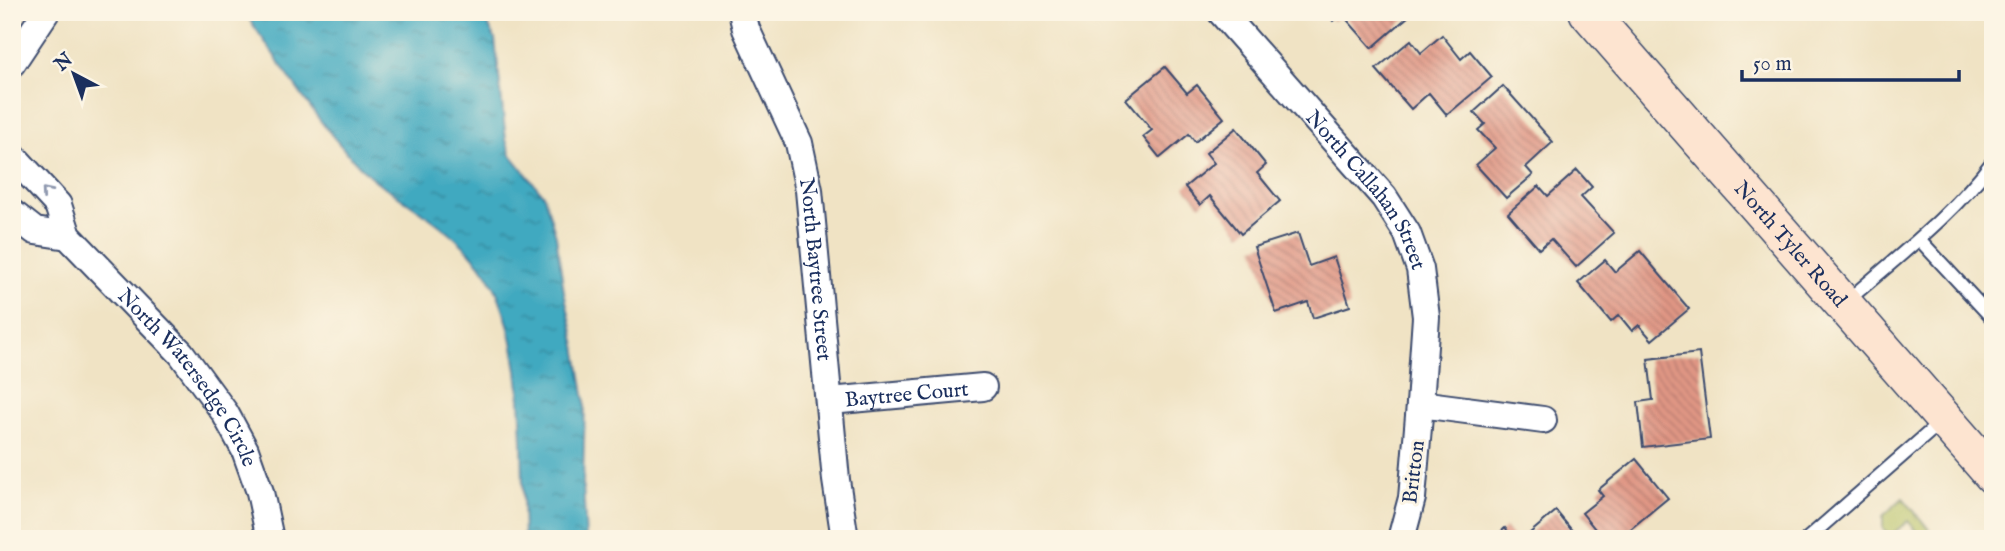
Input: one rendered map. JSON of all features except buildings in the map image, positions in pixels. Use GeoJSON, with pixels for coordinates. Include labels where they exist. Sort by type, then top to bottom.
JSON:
{"type":"FeatureCollection","features":[{"type":"Feature","properties":{"kind":"main road","name":"North Tyler Road"},"geometry":{"type":"LineString","coordinates":[[1588,12],[1993,475]]}},
{"type":"Feature","properties":{"kind":"street"},"geometry":{"type":"LineString","coordinates":[[12,63],[46,12]]}},
{"type":"Feature","properties":{"kind":"street","name":"North Baytree Street"},"geometry":{"type":"LineString","coordinates":[[742,12],[750,38],[799,143],[809,190],[836,480],[845,539]]}},
{"type":"Feature","properties":{"kind":"street","name":"North Callahan Street"},"geometry":{"type":"LineString","coordinates":[[1221,12],[1358,166],[1384,197],[1407,233],[1420,268],[1426,317],[1420,404]]}},
{"type":"Feature","properties":{"kind":"street","name":"North Watersedge Circle"},"geometry":{"type":"LineString","coordinates":[[12,155],[58,205],[68,236],[181,353],[225,413],[245,450],[260,492],[270,539]]}},
{"type":"Feature","properties":{"kind":"street"},"geometry":{"type":"LineString","coordinates":[[12,212],[35,231],[68,236]]}},
{"type":"Feature","properties":{"kind":"street","name":"Baytree Court"},"geometry":{"type":"LineString","coordinates":[[830,401],[983,387]]}},
{"type":"Feature","properties":{"kind":"street"},"geometry":{"type":"LineString","coordinates":[[1420,404],[1542,420]]}},
{"type":"Feature","properties":{"kind":"street","name":"Britton"},"geometry":{"type":"LineString","coordinates":[[1401,539],[1412,498],[1420,404]]}},
{"type":"Feature","properties":{"kind":"lane"},"geometry":{"type":"LineString","coordinates":[[1844,303],[1919,239],[1979,180],[1993,161]]}},
{"type":"Feature","properties":{"kind":"lane"},"geometry":{"type":"LineString","coordinates":[[1919,239],[1993,319]]}},
{"type":"Feature","properties":{"kind":"lane"},"geometry":{"type":"LineString","coordinates":[[1807,539],[1944,419]]}},
{"type":"Feature","properties":{"kind":"green space"},"geometry":{"type":"Polygon","coordinates":[[[1903,498],[1937,539],[1924,539],[1908,521],[1890,536],[1883,528],[1883,516],[1903,498]]]}},
{"type":"Feature","properties":{"kind":"water"},"geometry":{"type":"Polygon","coordinates":[[[244,12],[475,12],[486,20],[495,39],[506,140],[511,155],[544,196],[556,236],[585,401],[583,483],[586,539],[524,539],[518,378],[506,316],[487,273],[453,236],[373,179],[352,158],[303,97],[244,12]]]}}]}
